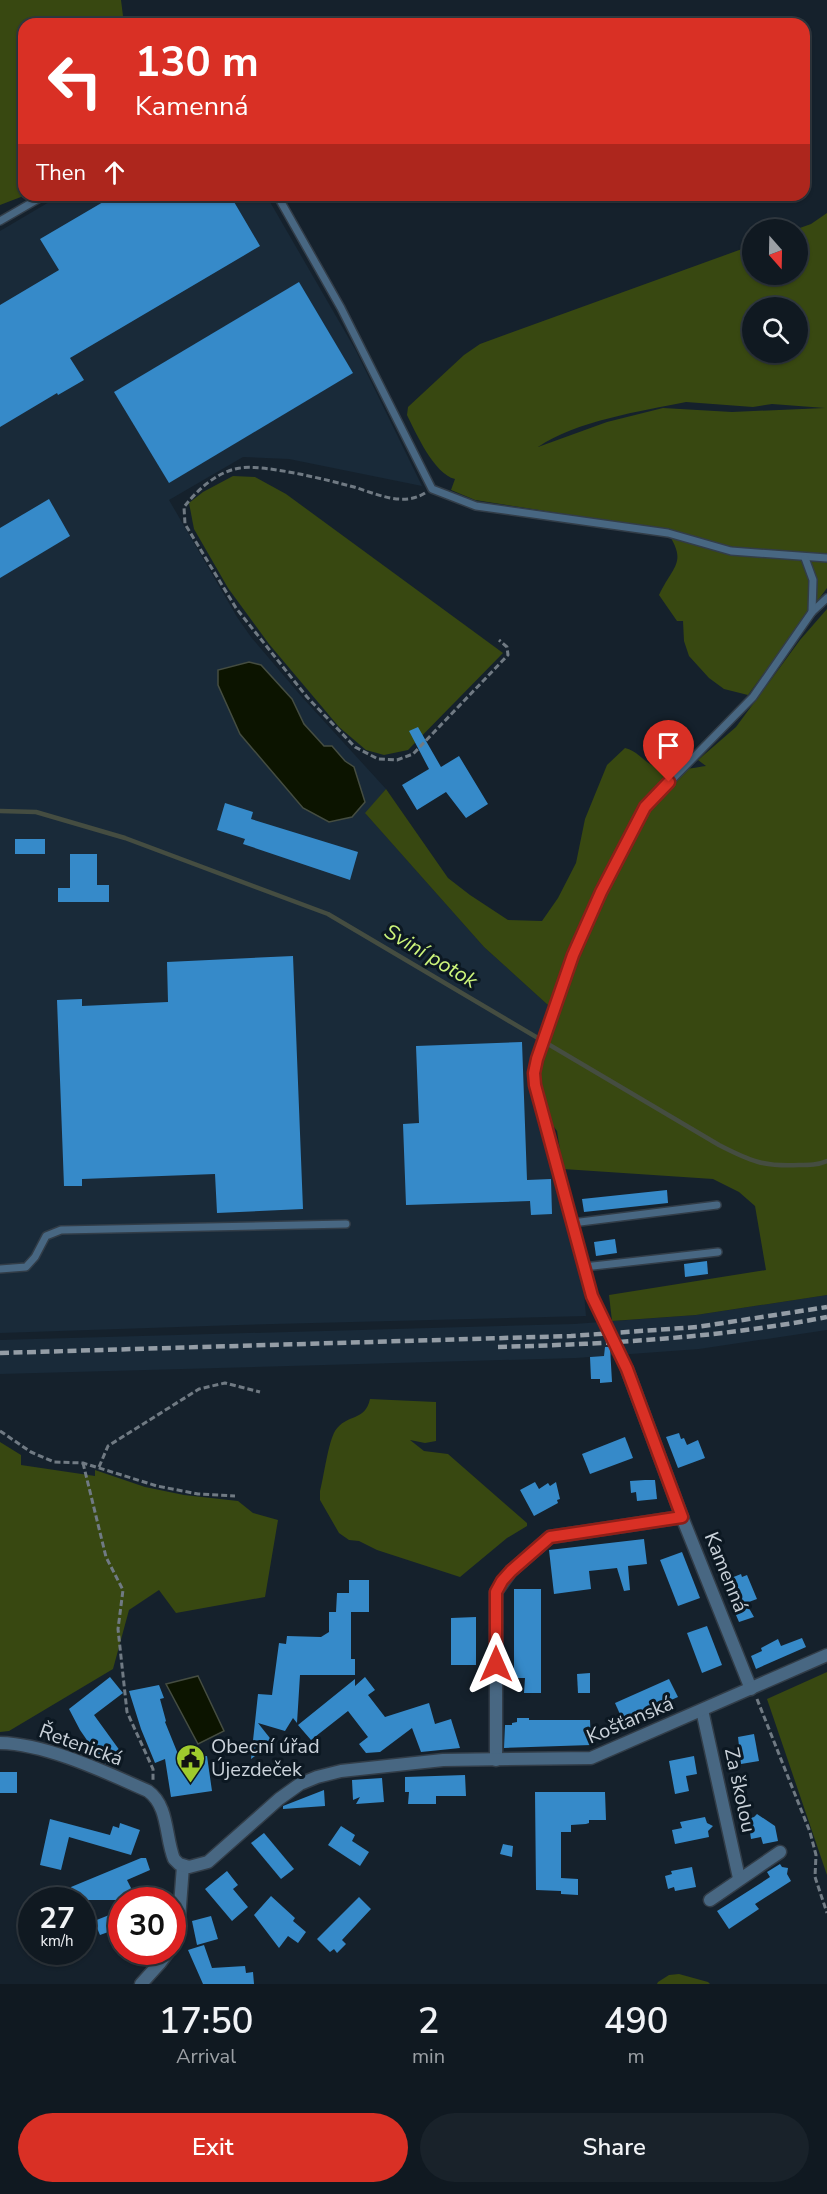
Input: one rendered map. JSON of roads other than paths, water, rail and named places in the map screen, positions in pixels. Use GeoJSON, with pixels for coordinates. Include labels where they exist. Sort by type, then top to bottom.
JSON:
{"type":"FeatureCollection","features":[{"type":"Feature","properties":{"kind":"street","name":"Kamenná"},"geometry":{"type":"LineString","coordinates":[[627,1369],[682,1517],[751,1689]]}},
{"type":"Feature","properties":{"kind":"street"},"geometry":{"type":"LineString","coordinates":[[496,1760],[496,1592],[502,1581],[550,1537],[682,1517]]}},
{"type":"Feature","properties":{"kind":"street","name":"Košťanská"},"geometry":{"type":"LineString","coordinates":[[183,1866],[195,1866],[214,1858],[286,1793],[307,1780],[328,1774],[428,1761],[591,1758],[827,1655]]}},
{"type":"Feature","properties":{"kind":"street","name":"Za školou"},"geometry":{"type":"LineString","coordinates":[[702,1710],[740,1878]]}},
{"type":"Feature","properties":{"kind":"street","name":"Řetenická"},"geometry":{"type":"LineString","coordinates":[[0,1743],[47,1751],[148,1791],[161,1807],[174,1859],[183,1866]]}},
{"type":"Feature","properties":{"kind":"street","name":"Za školou"},"geometry":{"type":"LineString","coordinates":[[710,1900],[780,1852]]}},
{"type":"Feature","properties":{"kind":"street"},"geometry":{"type":"LineString","coordinates":[[181,1887],[183,1866]]}},
{"type":"Feature","properties":{"kind":"street"},"geometry":{"type":"LineString","coordinates":[[141,1984],[158,1965]]}},
{"type":"Feature","properties":{"kind":"lane"},"geometry":{"type":"LineString","coordinates":[[0,221],[35,201]]}},
{"type":"Feature","properties":{"kind":"lane"},"geometry":{"type":"LineString","coordinates":[[281,201],[341,308],[432,489],[476,506],[669,534],[731,551],[827,558]]}},
{"type":"Feature","properties":{"kind":"lane"},"geometry":{"type":"LineString","coordinates":[[806,558],[813,580],[812,612]]}},
{"type":"Feature","properties":{"kind":"lane"},"geometry":{"type":"LineString","coordinates":[[627,1369],[592,1296],[535,1085],[534,1073],[537,1059],[573,955],[601,892],[645,807],[753,698],[812,612],[827,598]]}},
{"type":"Feature","properties":{"kind":"lane"},"geometry":{"type":"LineString","coordinates":[[573,1223],[717,1205]]}},
{"type":"Feature","properties":{"kind":"lane"},"geometry":{"type":"LineString","coordinates":[[0,1269],[26,1267],[35,1257],[46,1236],[61,1230],[346,1224]]}},
{"type":"Feature","properties":{"kind":"lane"},"geometry":{"type":"LineString","coordinates":[[584,1267],[718,1252]]}},
{"type":"Feature","properties":{"kind":"waterway","name":"Sviní potok"},"geometry":{"type":"LineString","coordinates":[[0,811],[36,812],[125,838],[328,914],[730,1151],[766,1164],[810,1165],[827,1161]]}},
{"type":"Feature","properties":{"kind":"railway"},"geometry":{"type":"LineString","coordinates":[[0,1353],[571,1336],[697,1327],[827,1307]]}},
{"type":"Feature","properties":{"kind":"railway"},"geometry":{"type":"LineString","coordinates":[[498,1347],[663,1339],[745,1330],[827,1317]]}},
{"type":"Feature","properties":{"kind":"place","name":"Obecní úřad Újezdeček"},"geometry":{"type":"Point","coordinates":[190,1784]}}]}
